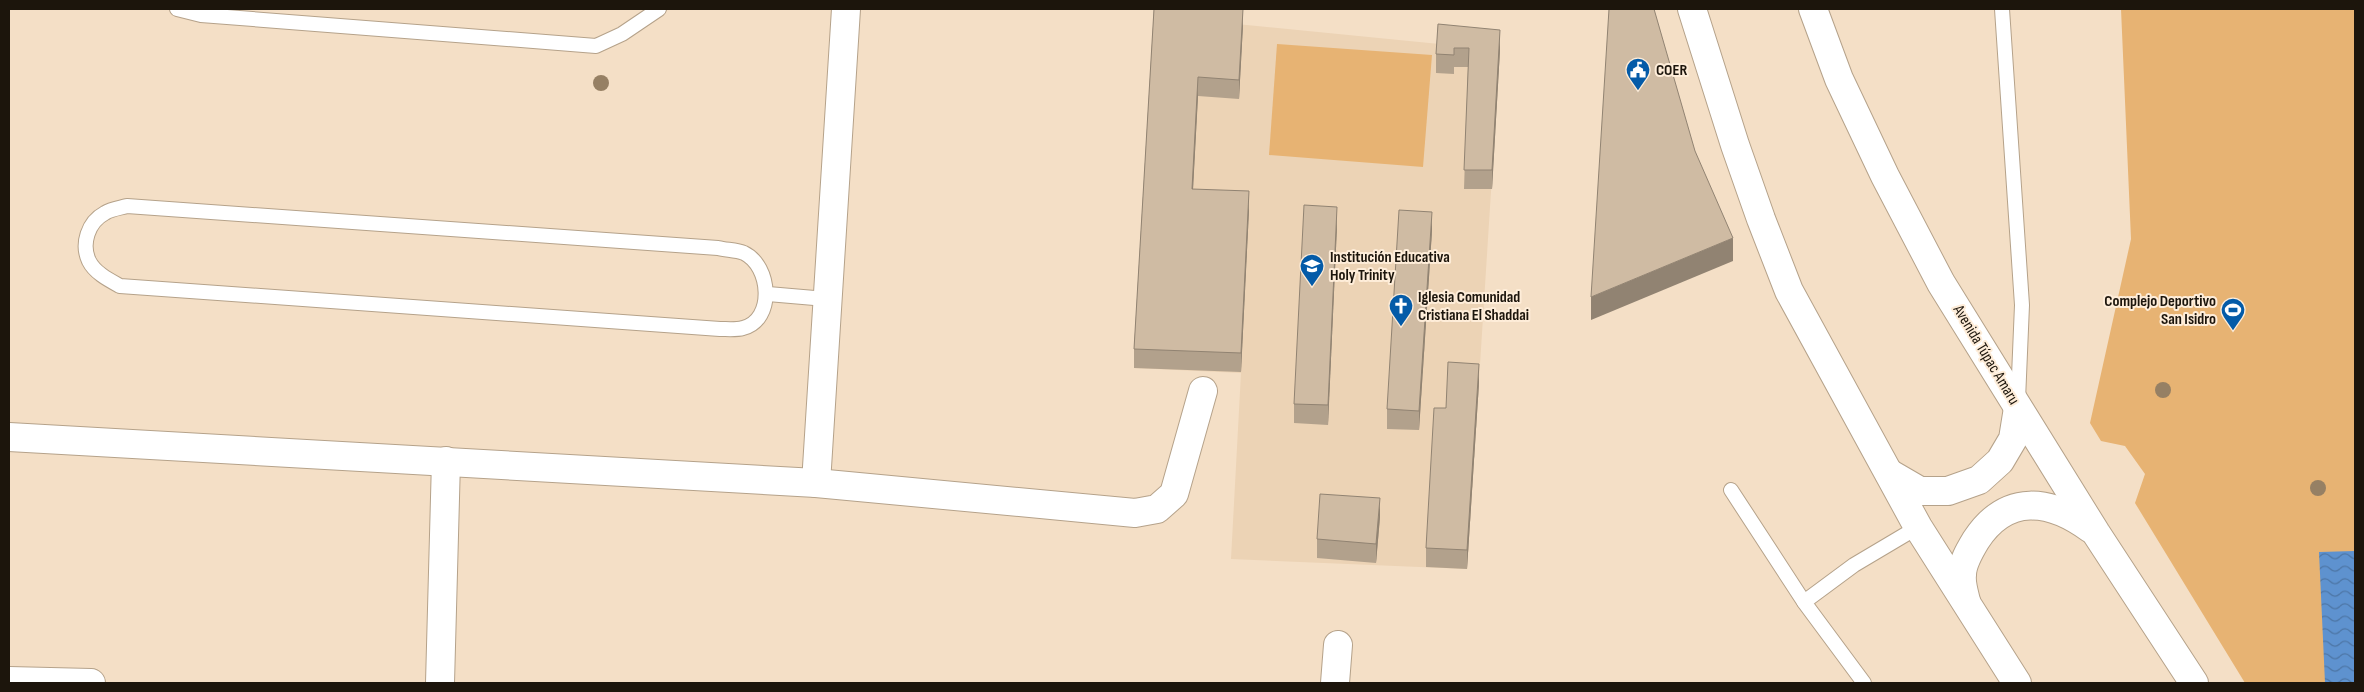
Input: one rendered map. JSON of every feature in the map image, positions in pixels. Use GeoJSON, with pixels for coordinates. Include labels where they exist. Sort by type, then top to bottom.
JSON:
{"type":"FeatureCollection","features":[{"type":"Feature","properties":{"kind":"street"},"geometry":{"type":"LineString","coordinates":[[816,483],[826,299],[846,9]]}},
{"type":"Feature","properties":{"kind":"street"},"geometry":{"type":"LineString","coordinates":[[1692,9],[1742,164],[1790,292],[1918,527],[2017,683]]}},
{"type":"Feature","properties":{"kind":"street","name":"Avenida Túpac Amaru"},"geometry":{"type":"LineString","coordinates":[[1813,9],[1838,78],[1885,176],[1941,283],[2096,533],[2194,683]]}},
{"type":"Feature","properties":{"kind":"street"},"geometry":{"type":"LineString","coordinates":[[9,437],[816,483],[1135,513],[1157,508],[1174,494],[1203,391]]}},
{"type":"Feature","properties":{"kind":"street"},"geometry":{"type":"LineString","coordinates":[[1889,473],[1920,491],[1948,491],[1979,480],[2000,461],[2013,439],[2018,408]]}},
{"type":"Feature","properties":{"kind":"street"},"geometry":{"type":"LineString","coordinates":[[440,683],[446,461]]}},
{"type":"Feature","properties":{"kind":"street"},"geometry":{"type":"LineString","coordinates":[[1966,601],[1962,575],[1969,551],[1983,530],[2002,512],[2024,506],[2052,507],[2073,516],[2096,533]]}},
{"type":"Feature","properties":{"kind":"street"},"geometry":{"type":"LineString","coordinates":[[1335,683],[1338,644]]}},
{"type":"Feature","properties":{"kind":"street"},"geometry":{"type":"LineString","coordinates":[[9,681],[91,683]]}},
{"type":"Feature","properties":{"kind":"lane"},"geometry":{"type":"LineString","coordinates":[[177,9],[201,15],[596,46],[622,34],[659,9]]}},
{"type":"Feature","properties":{"kind":"lane"},"geometry":{"type":"LineString","coordinates":[[2002,9],[2022,305],[2018,408]]}},
{"type":"Feature","properties":{"kind":"lane"},"geometry":{"type":"LineString","coordinates":[[127,206],[718,248],[745,254],[760,269],[768,294],[759,317],[744,328],[720,329],[120,286],[101,276],[89,261],[86,240],[92,224],[105,213],[127,206]]}},
{"type":"Feature","properties":{"kind":"lane"},"geometry":{"type":"LineString","coordinates":[[768,294],[826,299]]}},
{"type":"Feature","properties":{"kind":"lane"},"geometry":{"type":"LineString","coordinates":[[1731,490],[1804,602],[1864,683]]}},
{"type":"Feature","properties":{"kind":"lane"},"geometry":{"type":"LineString","coordinates":[[1804,602],[1854,565],[1918,527]]}},
{"type":"Feature","properties":{"kind":"shaded area","name":"Complejo Deportivo San Isidro"},"geometry":{"type":"Polygon","coordinates":[[[2121,9],[2355,9],[2355,683],[2245,683],[2135,503],[2145,474],[2125,446],[2101,441],[2090,423],[2131,239],[2121,9]]]}},
{"type":"Feature","properties":{"kind":"shaded area","name":"Institución Educativa Holy Trinity"},"geometry":{"type":"Polygon","coordinates":[[[1155,16],[1500,50],[1467,569],[1231,559],[1241,373],[1134,368],[1155,16]]]}},
{"type":"Feature","properties":{"kind":"shaded area"},"geometry":{"type":"Polygon","coordinates":[[[1277,44],[1432,55],[1423,167],[1269,155],[1277,44]]]}},
{"type":"Feature","properties":{"kind":"water"},"geometry":{"type":"Polygon","coordinates":[[[2355,551],[2355,683],[2325,683],[2319,552],[2355,551]]]}},
{"type":"Feature","properties":{"kind":"building"},"geometry":{"type":"Polygon","coordinates":[[[1154,9],[1243,9],[1239,80],[1198,77],[1192,189],[1249,191],[1241,353],[1134,349],[1154,9]]]}},
{"type":"Feature","properties":{"kind":"building","name":"COER"},"geometry":{"type":"Polygon","coordinates":[[[1609,9],[1654,9],[1695,151],[1733,238],[1591,297],[1609,9]]]}},
{"type":"Feature","properties":{"kind":"building"},"geometry":{"type":"Polygon","coordinates":[[[1438,24],[1500,30],[1492,170],[1464,170],[1469,48],[1454,48],[1454,55],[1436,54],[1438,24]]]}},
{"type":"Feature","properties":{"kind":"building"},"geometry":{"type":"Polygon","coordinates":[[[1304,205],[1337,207],[1328,405],[1294,404],[1304,205]]]}},
{"type":"Feature","properties":{"kind":"building"},"geometry":{"type":"Polygon","coordinates":[[[1399,210],[1432,212],[1419,411],[1387,409],[1399,210]]]}},
{"type":"Feature","properties":{"kind":"building"},"geometry":{"type":"Polygon","coordinates":[[[1448,362],[1479,364],[1467,550],[1426,548],[1434,408],[1446,408],[1448,362]]]}},
{"type":"Feature","properties":{"kind":"building"},"geometry":{"type":"Polygon","coordinates":[[[1320,494],[1380,498],[1376,544],[1317,539],[1320,494]]]}},
{"type":"Feature","properties":{"kind":"place","name":"COER"},"geometry":{"type":"Point","coordinates":[1638,91]}},
{"type":"Feature","properties":{"kind":"place","name":"Institución Educativa Holy Trinity"},"geometry":{"type":"Point","coordinates":[1312,287]}},
{"type":"Feature","properties":{"kind":"place","name":"Iglesia Comunidad Cristiana El Shaddai"},"geometry":{"type":"Point","coordinates":[1401,327]}},
{"type":"Feature","properties":{"kind":"place","name":"Complejo Deportivo San Isidro"},"geometry":{"type":"Point","coordinates":[2233,331]}}]}
